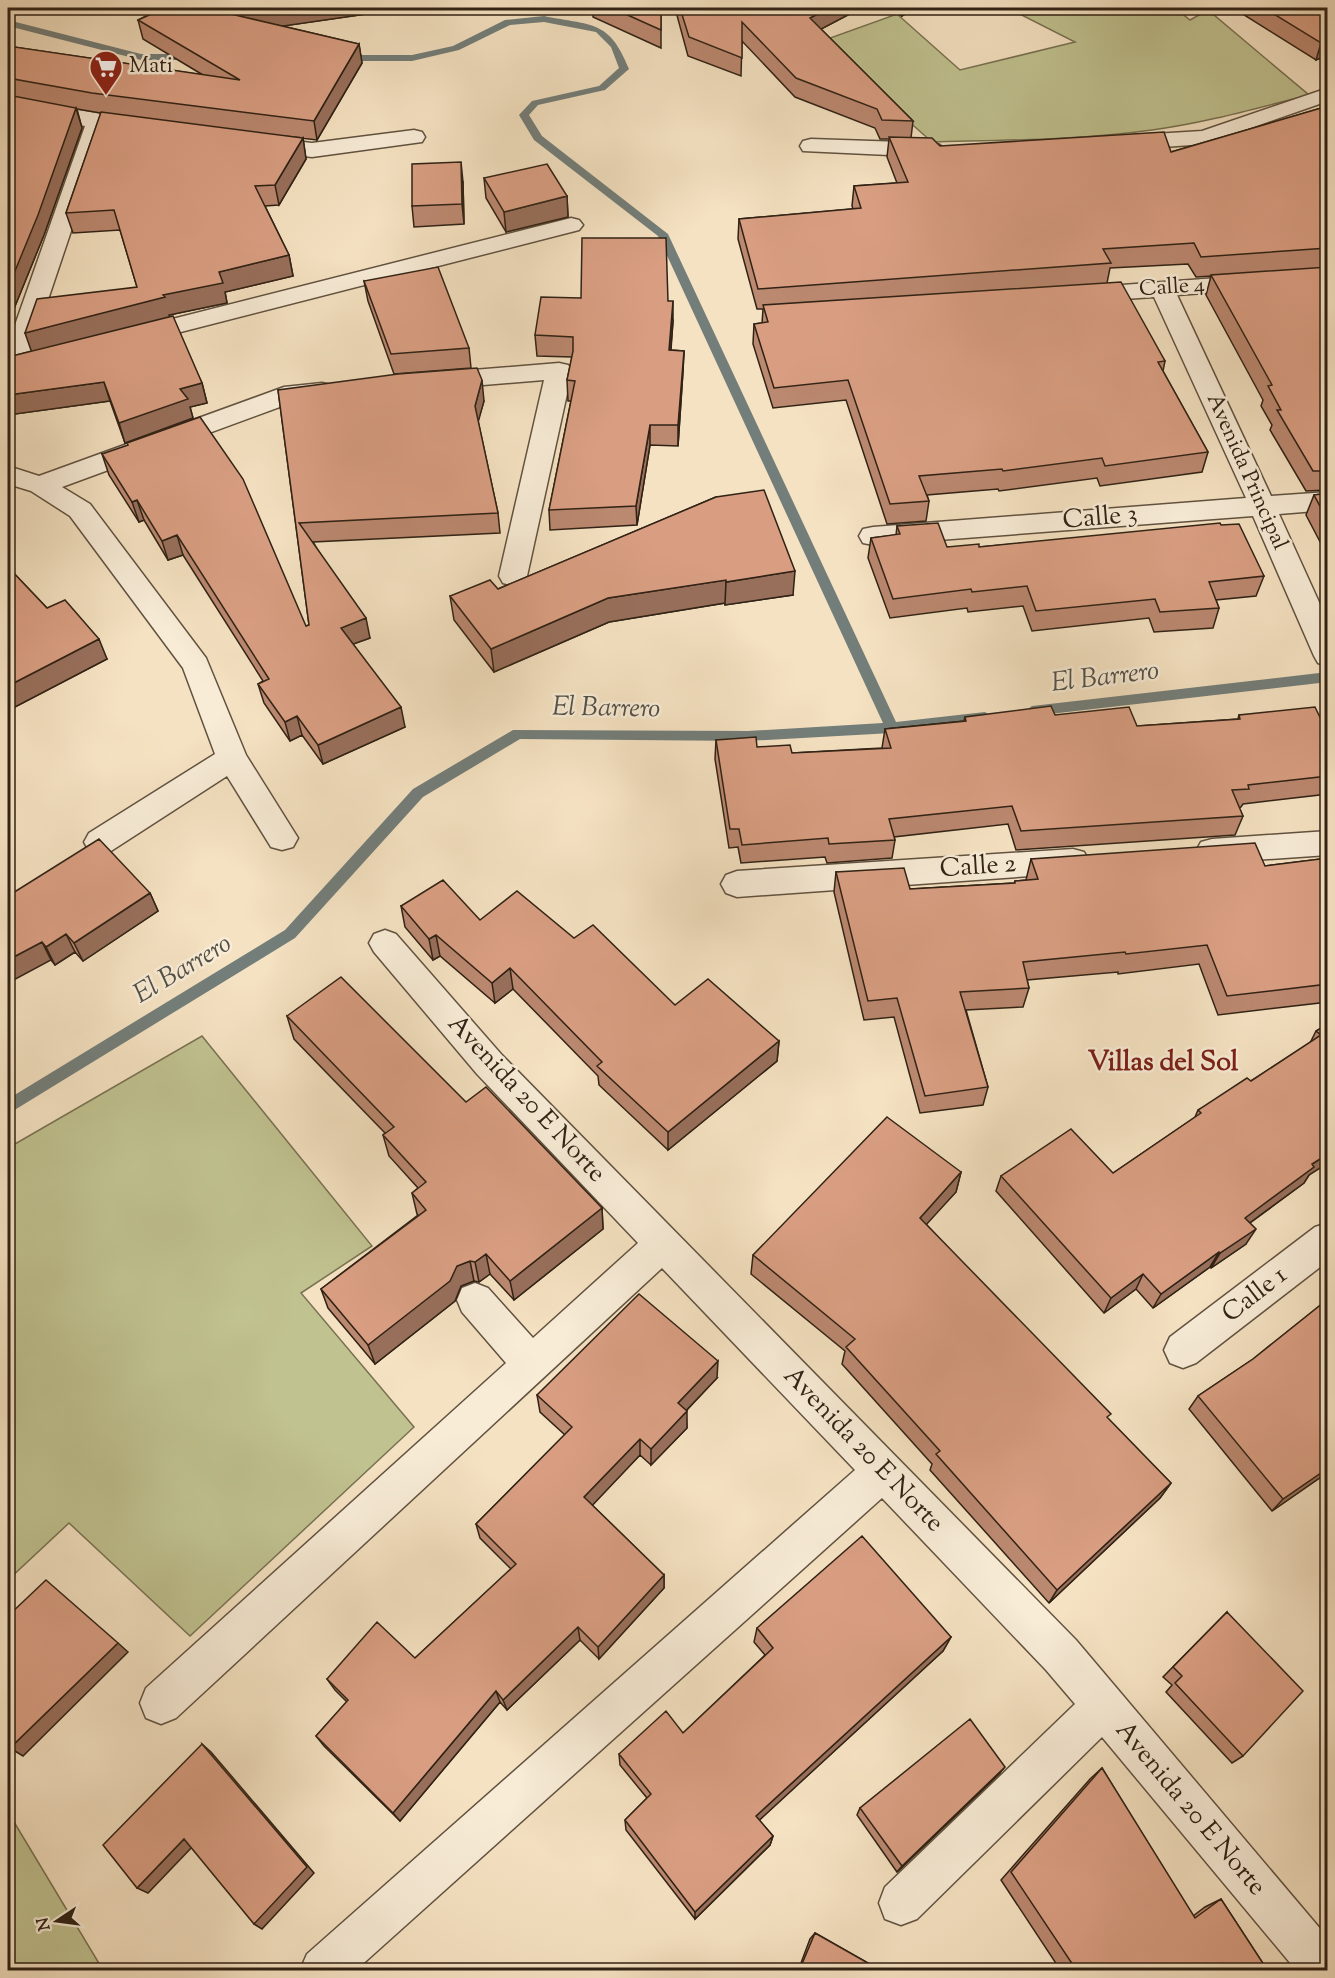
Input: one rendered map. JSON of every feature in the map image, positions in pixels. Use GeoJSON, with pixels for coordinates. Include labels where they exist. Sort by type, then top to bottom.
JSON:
{"type":"FeatureCollection","features":[{"type":"Feature","properties":{"kind":"street"},"geometry":{"type":"LineString","coordinates":[[1100,144],[1205,136],[1328,94]]}},
{"type":"Feature","properties":{"kind":"street"},"geometry":{"type":"LineString","coordinates":[[8,105],[97,122],[165,131]]}},
{"type":"Feature","properties":{"kind":"street"},"geometry":{"type":"LineString","coordinates":[[18,366],[97,122]]}},
{"type":"Feature","properties":{"kind":"street"},"geometry":{"type":"LineString","coordinates":[[244,141],[312,150],[414,137]]}},
{"type":"Feature","properties":{"kind":"street"},"geometry":{"type":"LineString","coordinates":[[811,146],[951,150]]}},
{"type":"Feature","properties":{"kind":"street"},"geometry":{"type":"LineString","coordinates":[[114,341],[572,225]]}},
{"type":"Feature","properties":{"kind":"street","name":"Calle 4"},"geometry":{"type":"LineString","coordinates":[[1057,296],[1328,278]]}},
{"type":"Feature","properties":{"kind":"street","name":"Avenida Principal"},"geometry":{"type":"LineString","coordinates":[[1162,289],[1262,505],[1327,656]]}},
{"type":"Feature","properties":{"kind":"street"},"geometry":{"type":"LineString","coordinates":[[408,384],[559,371],[513,576]]}},
{"type":"Feature","properties":{"kind":"street"},"geometry":{"type":"LineString","coordinates":[[40,485],[293,393],[350,388]]}},
{"type":"Feature","properties":{"kind":"street"},"geometry":{"type":"LineString","coordinates":[[8,475],[40,485],[80,510],[196,665],[232,758],[282,838]]}},
{"type":"Feature","properties":{"kind":"street","name":"Calle 3"},"geometry":{"type":"LineString","coordinates":[[873,537],[1328,501]]}},
{"type":"Feature","properties":{"kind":"street"},"geometry":{"type":"LineString","coordinates":[[99,843],[232,758]]}},
{"type":"Feature","properties":{"kind":"street"},"geometry":{"type":"LineString","coordinates":[[1186,853],[1328,843]]}},
{"type":"Feature","properties":{"kind":"street","name":"Calle 2"},"geometry":{"type":"LineString","coordinates":[[737,884],[1103,858]]}},
{"type":"Feature","properties":{"kind":"street","name":"Avenida 20 E Norte"},"geometry":{"type":"LineString","coordinates":[[385,943],[489,1064],[1061,1655],[1325,1971]]}},
{"type":"Feature","properties":{"kind":"street","name":"Calle 1"},"geometry":{"type":"LineString","coordinates":[[1183,1350],[1328,1239]]}},
{"type":"Feature","properties":{"kind":"street"},"geometry":{"type":"LineString","coordinates":[[161,1703],[664,1244]]}},
{"type":"Feature","properties":{"kind":"street"},"geometry":{"type":"LineString","coordinates":[[475,1300],[532,1365]]}},
{"type":"Feature","properties":{"kind":"street"},"geometry":{"type":"LineString","coordinates":[[323,1971],[883,1471]]}},
{"type":"Feature","properties":{"kind":"street"},"geometry":{"type":"LineString","coordinates":[[901,1903],[1104,1706]]}},
{"type":"Feature","properties":{"kind":"green space"},"geometry":{"type":"Polygon","coordinates":[[[1008,8],[1175,8],[1190,20],[1208,10],[1309,95],[1211,119],[1152,130],[1070,138],[932,142],[819,42],[897,14],[960,70],[1075,42],[1008,8]]]}},
{"type":"Feature","properties":{"kind":"green space"},"geometry":{"type":"Polygon","coordinates":[[[202,1036],[372,1246],[301,1293],[414,1427],[190,1636],[69,1523],[8,1580],[8,1148],[202,1036]]]}},
{"type":"Feature","properties":{"kind":"green space"},"geometry":{"type":"Polygon","coordinates":[[[8,1812],[103,1970],[8,1970],[8,1812]]]}},
{"type":"Feature","properties":{"kind":"building"},"geometry":{"type":"Polygon","coordinates":[[[165,8],[276,8],[231,14],[359,44],[314,121],[92,93],[8,78],[8,46],[240,80],[138,20],[165,8]]]}},
{"type":"Feature","properties":{"kind":"building"},"geometry":{"type":"Polygon","coordinates":[[[612,8],[661,8],[661,30],[612,8]]]}},
{"type":"Feature","properties":{"kind":"building"},"geometry":{"type":"Polygon","coordinates":[[[680,8],[829,8],[810,18],[913,121],[882,120],[877,109],[796,78],[742,22],[742,58],[689,37],[680,8]]]}},
{"type":"Feature","properties":{"kind":"building"},"geometry":{"type":"Polygon","coordinates":[[[1264,8],[1328,8],[1328,40],[1321,43],[1264,8]]]}},
{"type":"Feature","properties":{"kind":"building"},"geometry":{"type":"Polygon","coordinates":[[[8,95],[76,108],[38,215],[8,288],[8,95]]]}},
{"type":"Feature","properties":{"kind":"building"},"geometry":{"type":"Polygon","coordinates":[[[1328,106],[1328,248],[1201,257],[1194,243],[1103,249],[1111,263],[758,289],[739,219],[861,208],[854,186],[908,182],[889,137],[932,138],[940,146],[1164,132],[1171,152],[1328,106]]]}},
{"type":"Feature","properties":{"kind":"building"},"geometry":{"type":"Polygon","coordinates":[[[101,112],[303,138],[275,185],[255,186],[289,255],[219,272],[223,283],[163,295],[165,297],[25,333],[37,299],[137,287],[114,210],[66,213],[101,112]]]}},
{"type":"Feature","properties":{"kind":"building"},"geometry":{"type":"Polygon","coordinates":[[[461,162],[462,204],[412,206],[412,164],[461,162]]]}},
{"type":"Feature","properties":{"kind":"building"},"geometry":{"type":"Polygon","coordinates":[[[547,164],[567,196],[504,212],[484,178],[547,164]]]}},
{"type":"Feature","properties":{"kind":"building"},"geometry":{"type":"Polygon","coordinates":[[[582,238],[666,238],[668,301],[673,301],[669,350],[684,351],[678,425],[650,425],[636,506],[549,510],[575,381],[567,380],[573,351],[573,337],[535,335],[541,297],[581,298],[582,238]]]}},
{"type":"Feature","properties":{"kind":"building"},"geometry":{"type":"Polygon","coordinates":[[[438,267],[469,348],[391,354],[364,281],[438,267]]]}},
{"type":"Feature","properties":{"kind":"building"},"geometry":{"type":"Polygon","coordinates":[[[1328,267],[1328,471],[1313,471],[1277,410],[1281,410],[1268,386],[1272,385],[1211,275],[1328,267]]]}},
{"type":"Feature","properties":{"kind":"building"},"geometry":{"type":"Polygon","coordinates":[[[1121,282],[1165,361],[1158,362],[1208,452],[1105,466],[1102,458],[1003,471],[1002,469],[919,476],[929,501],[890,504],[848,380],[774,388],[754,324],[768,322],[763,305],[1121,282]]]}},
{"type":"Feature","properties":{"kind":"building"},"geometry":{"type":"Polygon","coordinates":[[[173,316],[202,383],[180,389],[188,399],[119,423],[104,382],[8,395],[8,357],[173,316]]]}},
{"type":"Feature","properties":{"kind":"building"},"geometry":{"type":"Polygon","coordinates":[[[477,368],[482,380],[475,406],[498,513],[299,523],[366,618],[341,628],[401,707],[318,745],[297,716],[285,722],[258,684],[269,679],[177,535],[162,541],[137,500],[132,502],[102,454],[200,417],[243,479],[306,626],[309,625],[278,390],[398,374],[477,368]]]}},
{"type":"Feature","properties":{"kind":"building"},"geometry":{"type":"Polygon","coordinates":[[[764,490],[795,571],[608,598],[491,649],[450,596],[490,580],[498,589],[716,497],[764,490]]]}},
{"type":"Feature","properties":{"kind":"building"},"geometry":{"type":"Polygon","coordinates":[[[1328,493],[1328,521],[1314,495],[1328,493]]]}},
{"type":"Feature","properties":{"kind":"building"},"geometry":{"type":"Polygon","coordinates":[[[938,523],[947,547],[979,544],[979,547],[1220,523],[1221,525],[1239,524],[1264,576],[1209,582],[1219,608],[1160,612],[1155,599],[1036,611],[1027,586],[972,592],[971,589],[893,599],[871,538],[900,534],[897,526],[938,523]]]}},
{"type":"Feature","properties":{"kind":"building"},"geometry":{"type":"Polygon","coordinates":[[[8,567],[47,608],[65,600],[99,639],[8,686],[8,567]]]}},
{"type":"Feature","properties":{"kind":"building"},"geometry":{"type":"Polygon","coordinates":[[[1051,706],[1055,715],[1129,707],[1137,726],[1240,719],[1239,715],[1315,707],[1328,734],[1328,776],[1248,785],[1249,789],[1232,790],[1243,816],[1021,831],[1012,806],[889,819],[895,840],[829,844],[828,838],[742,845],[739,829],[730,829],[716,740],[756,737],[757,747],[790,745],[792,753],[891,748],[885,729],[966,721],[965,717],[1051,706]]]}},
{"type":"Feature","properties":{"kind":"building"},"geometry":{"type":"Polygon","coordinates":[[[99,839],[150,893],[74,943],[66,934],[46,947],[42,942],[8,960],[8,896],[99,839]]]}},
{"type":"Feature","properties":{"kind":"building"},"geometry":{"type":"Polygon","coordinates":[[[1255,843],[1265,866],[1328,858],[1328,984],[1227,996],[1207,945],[1023,962],[1029,988],[960,992],[988,1087],[925,1096],[897,998],[868,1001],[836,872],[904,868],[910,889],[1015,883],[1015,881],[1038,879],[1031,859],[1255,843]]]}},
{"type":"Feature","properties":{"kind":"building"},"geometry":{"type":"Polygon","coordinates":[[[443,880],[480,920],[517,891],[574,938],[593,925],[675,1005],[708,979],[779,1041],[668,1132],[597,1066],[602,1062],[510,968],[492,983],[436,935],[429,939],[401,906],[443,880]]]}},
{"type":"Feature","properties":{"kind":"building"},"geometry":{"type":"Polygon","coordinates":[[[341,977],[466,1102],[486,1087],[602,1208],[510,1281],[486,1254],[475,1262],[470,1261],[457,1266],[450,1281],[368,1345],[321,1289],[426,1210],[412,1193],[426,1182],[383,1135],[394,1127],[287,1016],[341,977]]]}},
{"type":"Feature","properties":{"kind":"building"},"geometry":{"type":"Polygon","coordinates":[[[1328,1024],[1328,1154],[1312,1164],[1314,1167],[1245,1218],[1256,1229],[1219,1252],[1161,1294],[1143,1274],[1111,1298],[1001,1176],[1071,1129],[1113,1173],[1201,1113],[1198,1110],[1247,1078],[1251,1081],[1321,1035],[1316,1031],[1328,1024]]]}},
{"type":"Feature","properties":{"kind":"building"},"geometry":{"type":"Polygon","coordinates":[[[887,1117],[961,1172],[920,1218],[1111,1414],[1107,1417],[1171,1483],[1057,1590],[936,1454],[940,1451],[846,1347],[855,1339],[753,1255],[887,1117]]]}},
{"type":"Feature","properties":{"kind":"building"},"geometry":{"type":"Polygon","coordinates":[[[639,1294],[718,1361],[678,1403],[687,1411],[651,1449],[640,1439],[584,1497],[664,1575],[598,1647],[578,1627],[503,1700],[496,1691],[393,1813],[316,1736],[348,1700],[327,1679],[377,1622],[415,1658],[516,1564],[476,1524],[572,1427],[537,1395],[639,1294]]]}},
{"type":"Feature","properties":{"kind":"building"},"geometry":{"type":"Polygon","coordinates":[[[1328,1299],[1328,1468],[1283,1499],[1198,1396],[1253,1359],[1328,1299]]]}},
{"type":"Feature","properties":{"kind":"building"},"geometry":{"type":"Polygon","coordinates":[[[862,1536],[951,1637],[756,1816],[773,1836],[695,1912],[625,1820],[651,1794],[619,1754],[666,1711],[683,1733],[773,1648],[757,1628],[862,1536]]]}},
{"type":"Feature","properties":{"kind":"building"},"geometry":{"type":"Polygon","coordinates":[[[46,1580],[118,1643],[10,1748],[8,1745],[8,1616],[46,1580]]]}},
{"type":"Feature","properties":{"kind":"building"},"geometry":{"type":"Polygon","coordinates":[[[1227,1612],[1303,1691],[1243,1756],[1175,1683],[1182,1676],[1173,1667],[1227,1612]]]}},
{"type":"Feature","properties":{"kind":"building"},"geometry":{"type":"Polygon","coordinates":[[[970,1719],[1005,1767],[902,1866],[860,1808],[970,1719]]]}},
{"type":"Feature","properties":{"kind":"building"},"geometry":{"type":"Polygon","coordinates":[[[202,1744],[307,1867],[254,1924],[184,1839],[137,1888],[103,1845],[202,1744]]]}},
{"type":"Feature","properties":{"kind":"building"},"geometry":{"type":"Polygon","coordinates":[[[1102,1768],[1195,1918],[1221,1899],[1268,1971],[1077,1971],[1011,1872],[1102,1768]]]}},
{"type":"Feature","properties":{"kind":"building"},"geometry":{"type":"Polygon","coordinates":[[[815,1933],[882,1971],[799,1971],[815,1933]]]}},
{"type":"Feature","properties":{"kind":"waterway"},"geometry":{"type":"LineString","coordinates":[[343,58],[412,58],[456,48],[508,22],[544,19],[599,30],[615,46],[624,69],[602,88],[535,103],[524,115],[538,138],[663,234],[892,728]]}},
{"type":"Feature","properties":{"kind":"waterway"},"geometry":{"type":"LineString","coordinates":[[8,23],[141,57],[193,57]]}},
{"type":"Feature","properties":{"kind":"waterway","name":"El Barrero"},"geometry":{"type":"LineString","coordinates":[[1032,711],[1328,677]]}},
{"type":"Feature","properties":{"kind":"waterway","name":"El Barrero"},"geometry":{"type":"LineString","coordinates":[[892,728],[985,717]]}},
{"type":"Feature","properties":{"kind":"waterway","name":"El Barrero"},"geometry":{"type":"LineString","coordinates":[[8,1107],[290,934],[418,793],[518,734],[748,736],[892,728]]}},
{"type":"Feature","properties":{"kind":"place","name":"Mati"},"geometry":{"type":"Point","coordinates":[106,96]}},
{"type":"Feature","properties":{"kind":"district","name":"Villas del Sol"},"geometry":{"type":"Point","coordinates":[1163,1063]}}]}
